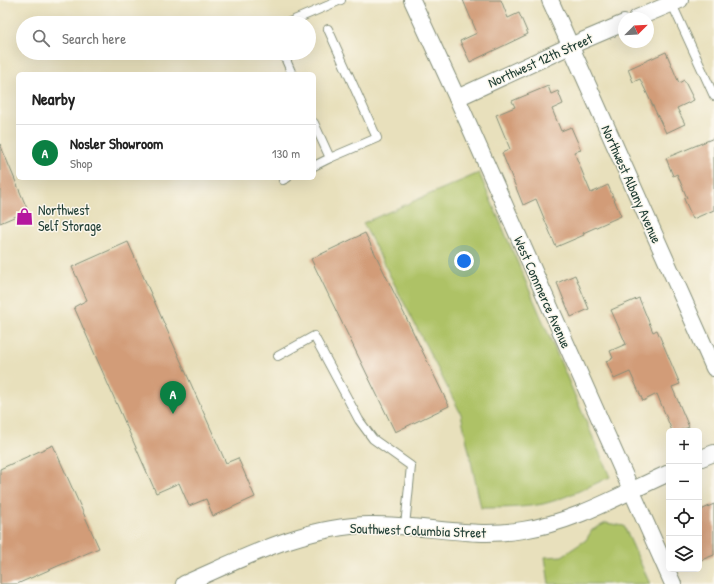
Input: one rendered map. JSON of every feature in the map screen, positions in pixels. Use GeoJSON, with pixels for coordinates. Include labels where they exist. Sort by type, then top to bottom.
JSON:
{"type":"FeatureCollection","features":[{"type":"Feature","properties":{"kind":"street","name":"West Commerce Avenue"},"geometry":{"type":"LineString","coordinates":[[412,0],[673,584]]}},
{"type":"Feature","properties":{"kind":"street","name":"Northwest Albany Avenue"},"geometry":{"type":"LineString","coordinates":[[550,0],[714,368]]}},
{"type":"Feature","properties":{"kind":"street"},"geometry":{"type":"LineString","coordinates":[[650,12],[674,1]]}},
{"type":"Feature","properties":{"kind":"street","name":"Northwest 12th Street"},"geometry":{"type":"LineString","coordinates":[[457,98],[618,26]]}},
{"type":"Feature","properties":{"kind":"street"},"geometry":{"type":"LineString","coordinates":[[702,458],[714,453]]}},
{"type":"Feature","properties":{"kind":"street","name":"Southwest Columbia Street"},"geometry":{"type":"LineString","coordinates":[[184,584],[278,543],[309,533],[341,527],[370,525],[405,526],[493,533],[522,531],[550,525],[575,516],[666,474]]}},
{"type":"Feature","properties":{"kind":"lane"},"geometry":{"type":"LineString","coordinates":[[303,16],[341,0]]}},
{"type":"Feature","properties":{"kind":"lane"},"geometry":{"type":"LineString","coordinates":[[674,1],[714,96]]}},
{"type":"Feature","properties":{"kind":"lane"},"geometry":{"type":"LineString","coordinates":[[316,165],[378,138],[328,29]]}},
{"type":"Feature","properties":{"kind":"lane"},"geometry":{"type":"LineString","coordinates":[[285,60],[291,72]]}},
{"type":"Feature","properties":{"kind":"lane"},"geometry":{"type":"LineString","coordinates":[[316,126],[330,158]]}},
{"type":"Feature","properties":{"kind":"lane"},"geometry":{"type":"LineString","coordinates":[[278,356],[314,336],[359,420],[374,439],[411,466],[405,526]]}},
{"type":"Feature","properties":{"kind":"green space"},"geometry":{"type":"Polygon","coordinates":[[[479,173],[610,477],[568,496],[543,504],[520,507],[481,508],[461,414],[363,223],[479,173]]]}},
{"type":"Feature","properties":{"kind":"green space"},"geometry":{"type":"Polygon","coordinates":[[[606,523],[624,526],[650,584],[549,584],[545,557],[562,556],[586,540],[592,530],[606,523]]]}},
{"type":"Feature","properties":{"kind":"building"},"geometry":{"type":"Polygon","coordinates":[[[463,0],[501,0],[508,18],[519,13],[528,34],[470,62],[460,41],[477,33],[463,0]]]}},
{"type":"Feature","properties":{"kind":"building"},"geometry":{"type":"Polygon","coordinates":[[[666,52],[679,83],[684,80],[694,100],[677,108],[685,124],[666,133],[640,79],[633,82],[628,69],[666,52]]]}},
{"type":"Feature","properties":{"kind":"building"},"geometry":{"type":"Polygon","coordinates":[[[548,86],[551,94],[558,91],[563,104],[552,109],[561,131],[571,127],[581,150],[574,152],[591,193],[608,185],[621,216],[583,233],[584,235],[556,247],[536,199],[523,205],[502,153],[510,149],[496,115],[515,107],[512,101],[548,86]]]}},
{"type":"Feature","properties":{"kind":"building"},"geometry":{"type":"Polygon","coordinates":[[[714,138],[714,210],[693,219],[684,199],[687,198],[677,174],[673,176],[666,158],[714,138]]]}},
{"type":"Feature","properties":{"kind":"building"},"geometry":{"type":"Polygon","coordinates":[[[0,144],[28,211],[0,223],[0,144]]]}},
{"type":"Feature","properties":{"kind":"building"},"geometry":{"type":"Polygon","coordinates":[[[365,233],[449,406],[395,432],[311,259],[365,233]]]}},
{"type":"Feature","properties":{"kind":"building"},"geometry":{"type":"Polygon","coordinates":[[[128,242],[226,463],[238,458],[255,497],[213,516],[206,499],[189,506],[179,483],[156,493],[74,307],[87,300],[72,267],[128,242]]]}},
{"type":"Feature","properties":{"kind":"building"},"geometry":{"type":"Polygon","coordinates":[[[575,275],[589,309],[571,317],[557,283],[575,275]]]}},
{"type":"Feature","properties":{"kind":"building"},"geometry":{"type":"Polygon","coordinates":[[[639,298],[653,332],[657,330],[680,384],[672,387],[689,427],[671,428],[657,394],[643,401],[630,372],[614,379],[606,361],[613,358],[610,351],[626,344],[611,310],[639,298]]]}},
{"type":"Feature","properties":{"kind":"building"},"geometry":{"type":"Polygon","coordinates":[[[53,445],[99,548],[17,584],[0,584],[0,469],[53,445]]]}},
{"type":"Feature","properties":{"kind":"building"},"geometry":{"type":"Polygon","coordinates":[[[714,504],[714,555],[702,560],[702,536],[702,510],[714,504]]]}},
{"type":"Feature","properties":{"kind":"place","name":"Northwest Self Storage"},"geometry":{"type":"Point","coordinates":[25,217]}},
{"type":"Feature","properties":{"kind":"place","name":"Nosler Showroom"},"geometry":{"type":"Point","coordinates":[173,414]}}]}
